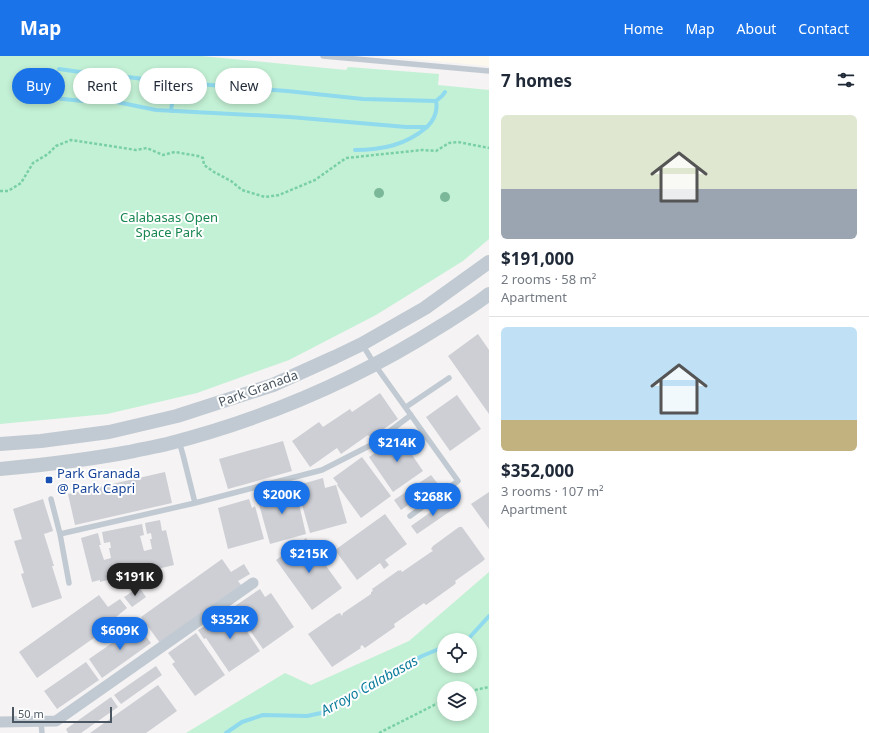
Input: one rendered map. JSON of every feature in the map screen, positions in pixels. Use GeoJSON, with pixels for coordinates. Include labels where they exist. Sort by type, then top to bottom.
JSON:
{"type":"FeatureCollection","features":[{"type":"Feature","properties":{"kind":"street","name":"Park Granada"},"geometry":{"type":"LineString","coordinates":[[0,444],[41,441],[109,432],[177,416],[273,385],[362,344],[425,308],[489,262]]}},
{"type":"Feature","properties":{"kind":"street","name":"Park Granada"},"geometry":{"type":"LineString","coordinates":[[0,469],[94,458],[178,441],[265,414],[337,384],[375,365],[409,346],[489,294]]}},
{"type":"Feature","properties":{"kind":"street"},"geometry":{"type":"LineString","coordinates":[[0,722],[41,727],[56,721],[253,583]]}},
{"type":"Feature","properties":{"kind":"lane"},"geometry":{"type":"LineString","coordinates":[[323,56],[489,71]]}},
{"type":"Feature","properties":{"kind":"lane"},"geometry":{"type":"LineString","coordinates":[[362,344],[375,365],[458,481],[410,516]]}},
{"type":"Feature","properties":{"kind":"lane"},"geometry":{"type":"LineString","coordinates":[[406,407],[449,378]]}},
{"type":"Feature","properties":{"kind":"lane"},"geometry":{"type":"LineString","coordinates":[[60,534],[196,503],[322,470],[373,444],[411,415]]}},
{"type":"Feature","properties":{"kind":"lane"},"geometry":{"type":"LineString","coordinates":[[178,441],[196,503]]}},
{"type":"Feature","properties":{"kind":"lane"},"geometry":{"type":"LineString","coordinates":[[51,499],[60,534],[69,583]]}},
{"type":"Feature","properties":{"kind":"path"},"geometry":{"type":"LineString","coordinates":[[0,191],[8,191],[21,183],[33,163],[48,154],[56,146],[71,140],[136,150],[147,148],[163,154],[175,152],[198,156],[203,158],[204,165],[231,181],[242,190],[265,197],[280,195],[308,183],[346,158],[422,150],[436,152],[449,143],[458,142],[489,148]]}},
{"type":"Feature","properties":{"kind":"path"},"geometry":{"type":"LineString","coordinates":[[477,690],[489,687]]}},
{"type":"Feature","properties":{"kind":"path"},"geometry":{"type":"LineString","coordinates":[[379,733],[437,704]]}},
{"type":"Feature","properties":{"kind":"shaded area"},"geometry":{"type":"Polygon","coordinates":[[[380,56],[489,56],[489,66],[380,56]]]}},
{"type":"Feature","properties":{"kind":"green space","name":"Calabasas Open Space Park"},"geometry":{"type":"Polygon","coordinates":[[[0,56],[202,56],[346,70],[348,67],[439,74],[438,85],[489,90],[489,239],[463,261],[376,315],[289,360],[197,393],[107,414],[0,424],[0,56]]]}},
{"type":"Feature","properties":{"kind":"green space"},"geometry":{"type":"Polygon","coordinates":[[[489,572],[489,733],[186,733],[285,673],[311,685],[409,641],[489,572]]]}},
{"type":"Feature","properties":{"kind":"building"},"geometry":{"type":"Polygon","coordinates":[[[478,334],[489,350],[489,414],[448,356],[478,334]]]}},
{"type":"Feature","properties":{"kind":"building"},"geometry":{"type":"Polygon","coordinates":[[[380,393],[398,419],[371,438],[368,435],[341,454],[337,448],[310,467],[292,441],[319,422],[323,427],[350,409],[352,412],[380,393]]]}},
{"type":"Feature","properties":{"kind":"building"},"geometry":{"type":"Polygon","coordinates":[[[457,395],[481,429],[450,451],[426,417],[457,395]]]}},
{"type":"Feature","properties":{"kind":"building"},"geometry":{"type":"Polygon","coordinates":[[[406,432],[413,441],[406,446],[423,471],[393,492],[369,457],[406,432]]]}},
{"type":"Feature","properties":{"kind":"building"},"geometry":{"type":"Polygon","coordinates":[[[283,441],[292,471],[228,489],[219,459],[283,441]]]}},
{"type":"Feature","properties":{"kind":"building"},"geometry":{"type":"Polygon","coordinates":[[[362,457],[391,496],[361,518],[333,478],[362,457]]]}},
{"type":"Feature","properties":{"kind":"building"},"geometry":{"type":"Polygon","coordinates":[[[165,472],[172,503],[75,525],[68,494],[165,472]]]}},
{"type":"Feature","properties":{"kind":"building"},"geometry":{"type":"Polygon","coordinates":[[[431,475],[438,484],[401,510],[394,500],[431,475]]]}},
{"type":"Feature","properties":{"kind":"building"},"geometry":{"type":"Polygon","coordinates":[[[323,478],[325,488],[336,485],[347,523],[310,533],[299,494],[301,494],[298,485],[323,478]]]}},
{"type":"Feature","properties":{"kind":"building"},"geometry":{"type":"Polygon","coordinates":[[[295,487],[306,534],[270,544],[257,497],[295,487]]]}},
{"type":"Feature","properties":{"kind":"building"},"geometry":{"type":"Polygon","coordinates":[[[489,492],[489,529],[471,504],[489,492]]]}},
{"type":"Feature","properties":{"kind":"building"},"geometry":{"type":"Polygon","coordinates":[[[43,499],[53,531],[44,534],[62,598],[32,608],[21,574],[24,573],[14,541],[22,539],[13,509],[43,499]]]}},
{"type":"Feature","properties":{"kind":"building"},"geometry":{"type":"Polygon","coordinates":[[[249,499],[252,508],[255,506],[264,539],[228,549],[218,508],[249,499]]]}},
{"type":"Feature","properties":{"kind":"building"},"geometry":{"type":"Polygon","coordinates":[[[449,499],[455,508],[417,534],[411,526],[449,499]]]}},
{"type":"Feature","properties":{"kind":"building"},"geometry":{"type":"Polygon","coordinates":[[[385,514],[407,544],[385,560],[389,565],[384,569],[380,563],[357,580],[335,550],[385,514]]]}},
{"type":"Feature","properties":{"kind":"building"},"geometry":{"type":"Polygon","coordinates":[[[160,520],[162,531],[166,530],[174,565],[141,573],[141,571],[100,582],[100,580],[92,582],[81,538],[98,533],[101,545],[99,545],[104,560],[111,558],[109,548],[111,548],[110,542],[104,543],[102,532],[142,524],[144,535],[140,536],[144,551],[152,549],[150,539],[152,539],[151,533],[147,534],[145,523],[160,520]]]}},
{"type":"Feature","properties":{"kind":"building"},"geometry":{"type":"Polygon","coordinates":[[[459,527],[462,527],[485,559],[455,581],[456,583],[454,585],[426,605],[424,603],[394,624],[395,627],[365,648],[362,645],[360,647],[361,648],[332,667],[308,634],[337,614],[340,613],[342,616],[343,613],[371,594],[373,591],[372,589],[399,570],[402,572],[433,551],[431,549],[433,546],[459,527]]]}},
{"type":"Feature","properties":{"kind":"building"},"geometry":{"type":"Polygon","coordinates":[[[306,538],[342,588],[312,610],[276,560],[306,538]]]}},
{"type":"Feature","properties":{"kind":"building"},"geometry":{"type":"Polygon","coordinates":[[[222,559],[231,572],[244,564],[250,574],[238,581],[241,585],[160,643],[141,617],[222,559]]]}},
{"type":"Feature","properties":{"kind":"building"},"geometry":{"type":"Polygon","coordinates":[[[139,587],[146,597],[132,607],[124,597],[139,587]]]}},
{"type":"Feature","properties":{"kind":"building"},"geometry":{"type":"Polygon","coordinates":[[[260,589],[265,597],[271,593],[294,627],[263,649],[240,616],[235,606],[260,589]]]}},
{"type":"Feature","properties":{"kind":"building"},"geometry":{"type":"Polygon","coordinates":[[[99,595],[108,607],[120,599],[127,608],[116,617],[118,621],[37,678],[19,652],[99,595]]]}},
{"type":"Feature","properties":{"kind":"building"},"geometry":{"type":"Polygon","coordinates":[[[232,609],[260,651],[229,672],[206,638],[204,639],[198,630],[232,609]]]}},
{"type":"Feature","properties":{"kind":"building"},"geometry":{"type":"Polygon","coordinates":[[[138,625],[151,643],[102,678],[89,659],[138,625]]]}},
{"type":"Feature","properties":{"kind":"building"},"geometry":{"type":"Polygon","coordinates":[[[196,633],[225,675],[195,696],[172,664],[175,662],[168,653],[196,633]]]}},
{"type":"Feature","properties":{"kind":"building"},"geometry":{"type":"Polygon","coordinates":[[[86,662],[99,680],[57,709],[44,691],[86,662]]]}},
{"type":"Feature","properties":{"kind":"building"},"geometry":{"type":"Polygon","coordinates":[[[156,666],[162,675],[121,704],[114,695],[156,666]]]}},
{"type":"Feature","properties":{"kind":"building"},"geometry":{"type":"Polygon","coordinates":[[[158,685],[177,711],[146,733],[90,733],[158,685]]]}},
{"type":"Feature","properties":{"kind":"building"},"geometry":{"type":"Polygon","coordinates":[[[111,697],[118,707],[81,733],[68,733],[66,729],[111,697]]]}},
{"type":"Feature","properties":{"kind":"waterway"},"geometry":{"type":"LineString","coordinates":[[65,70],[80,72],[96,71],[159,81],[287,91],[363,99],[436,101],[445,92]]}},
{"type":"Feature","properties":{"kind":"waterway"},"geometry":{"type":"LineString","coordinates":[[65,99],[83,101],[107,100],[156,110],[290,117],[406,127],[427,127],[435,115],[436,101]]}},
{"type":"Feature","properties":{"kind":"waterway"},"geometry":{"type":"LineString","coordinates":[[171,111],[172,104]]}},
{"type":"Feature","properties":{"kind":"waterway"},"geometry":{"type":"LineString","coordinates":[[355,150],[375,149],[393,145],[411,138],[427,127]]}},
{"type":"Feature","properties":{"kind":"waterway","name":"Arroyo Calabasas"},"geometry":{"type":"LineString","coordinates":[[474,633],[489,616]]}},
{"type":"Feature","properties":{"kind":"waterway","name":"Arroyo Calabasas"},"geometry":{"type":"LineString","coordinates":[[226,733],[242,722],[263,715],[307,716],[321,713],[422,656],[437,650]]}},
{"type":"Feature","properties":{"kind":"place","name":"Park Granada @ Park Capri"},"geometry":{"type":"Point","coordinates":[49,480]}}]}
